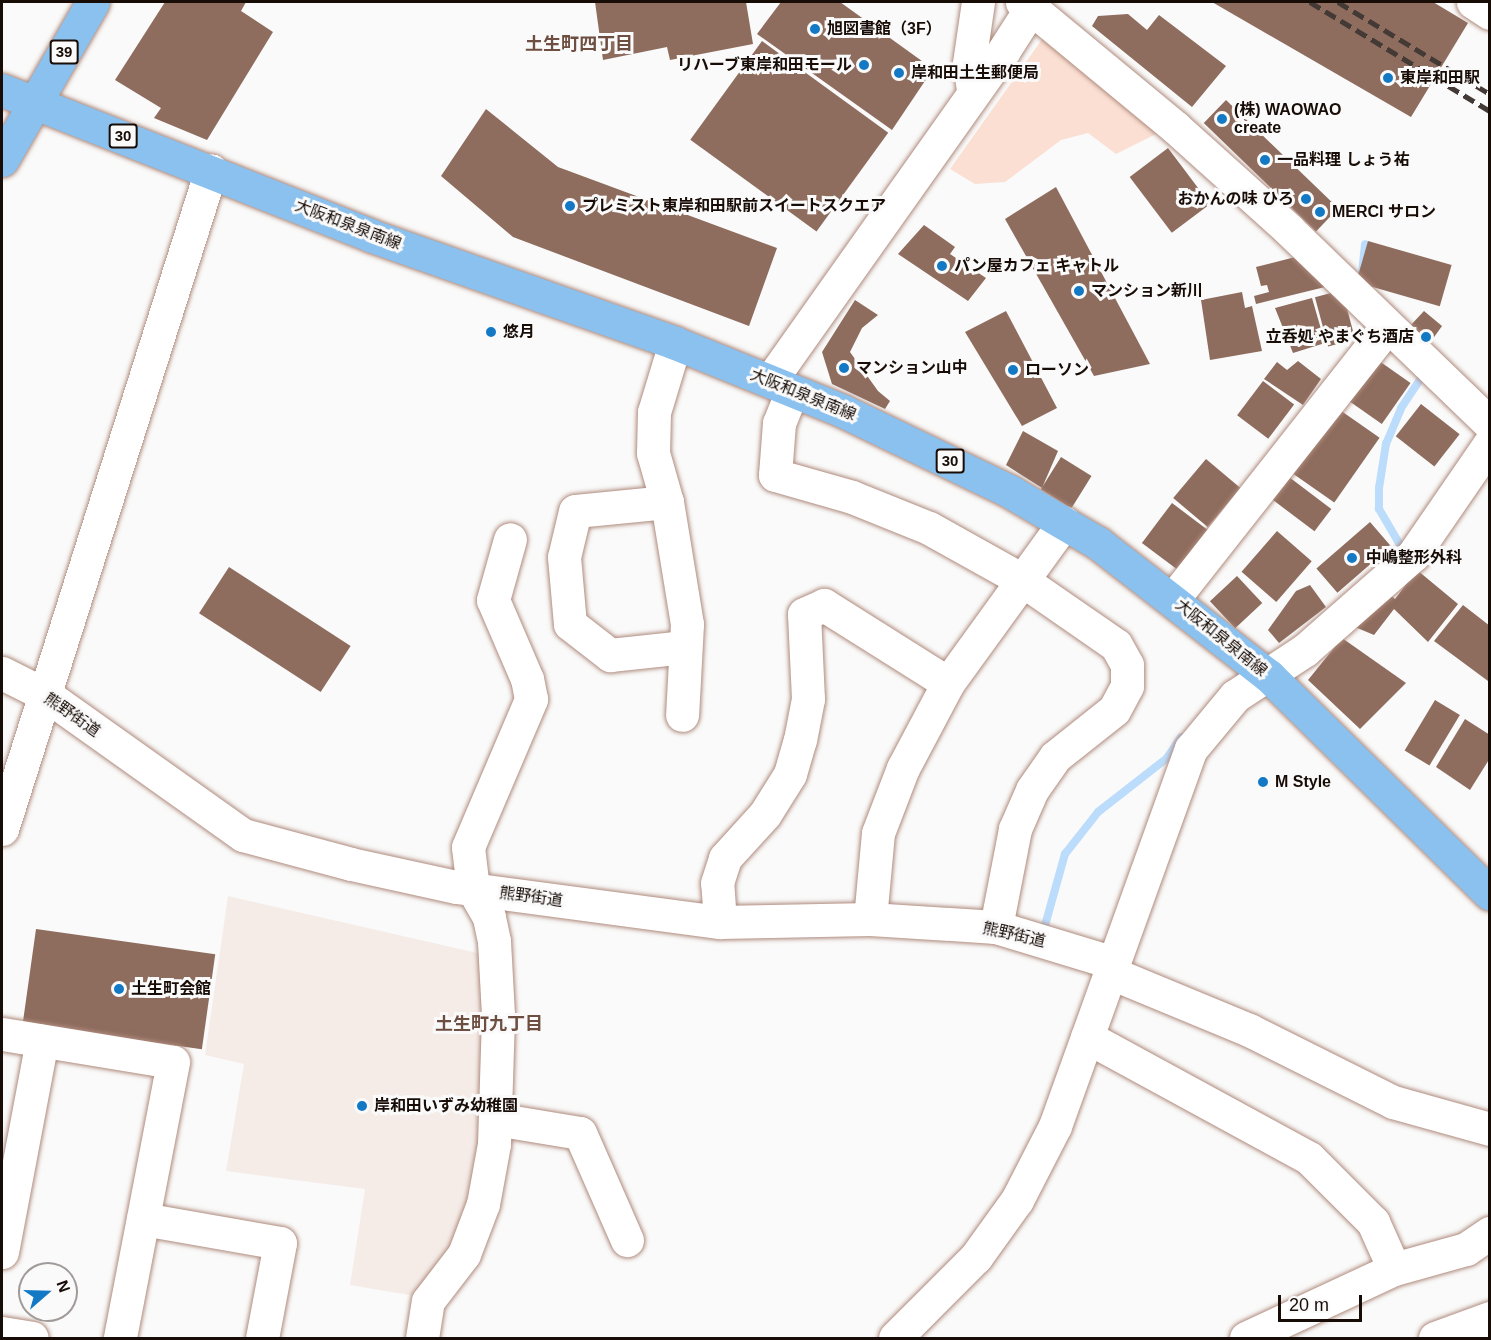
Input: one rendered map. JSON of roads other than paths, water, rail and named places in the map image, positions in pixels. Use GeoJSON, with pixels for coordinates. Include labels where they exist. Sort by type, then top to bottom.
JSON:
{"type":"FeatureCollection","features":[{"type":"Feature","properties":{"kind":"main road","name":"39"},"geometry":{"type":"LineString","coordinates":[[2,160],[93,2]]}},
{"type":"Feature","properties":{"kind":"main road","name":"大阪和泉泉南線"},"geometry":{"type":"LineString","coordinates":[[2,90],[211,170],[372,236],[675,343],[781,386],[963,467],[1064,523],[1173,599],[1269,676],[1490,894]]}},
{"type":"Feature","properties":{"kind":"street"},"geometry":{"type":"LineString","coordinates":[[973,90],[969,63],[978,2]]}},
{"type":"Feature","properties":{"kind":"street"},"geometry":{"type":"LineString","coordinates":[[1473,2],[1490,13]]}},
{"type":"Feature","properties":{"kind":"street"},"geometry":{"type":"LineString","coordinates":[[996,927],[1016,829],[1032,790],[1055,757],[1114,710],[1127,686],[1127,665],[1116,645],[1022,580],[928,528],[852,497],[775,475],[781,386],[1027,5],[1176,128],[1490,424]]}},
{"type":"Feature","properties":{"kind":"street"},"geometry":{"type":"LineString","coordinates":[[2,829],[46,695],[78,581],[211,170]]}},
{"type":"Feature","properties":{"kind":"street"},"geometry":{"type":"LineString","coordinates":[[1173,599],[1388,326]]}},
{"type":"Feature","properties":{"kind":"street"},"geometry":{"type":"LineString","coordinates":[[675,343],[654,412],[653,453],[667,502],[687,624],[682,715]]}},
{"type":"Feature","properties":{"kind":"street"},"geometry":{"type":"LineString","coordinates":[[896,1338],[976,1257],[1017,1200],[1055,1126],[1110,967],[1191,749],[1235,696],[1269,676],[1413,555],[1490,443]]}},
{"type":"Feature","properties":{"kind":"street"},"geometry":{"type":"LineString","coordinates":[[667,502],[575,511],[564,557],[570,624],[610,655],[685,647]]}},
{"type":"Feature","properties":{"kind":"street"},"geometry":{"type":"LineString","coordinates":[[870,919],[878,833],[903,768],[948,683],[1064,523]]}},
{"type":"Feature","properties":{"kind":"street"},"geometry":{"type":"LineString","coordinates":[[422,1338],[428,1301],[464,1254],[483,1204],[495,1119],[494,941],[489,917],[473,889],[468,847],[531,699],[527,679],[493,600],[510,539]]}},
{"type":"Feature","properties":{"kind":"street"},"geometry":{"type":"LineString","coordinates":[[720,922],[717,883],[725,858],[765,814],[790,774],[800,741],[808,699],[804,614],[824,605],[948,683]]}},
{"type":"Feature","properties":{"kind":"street","name":"熊野街道"},"geometry":{"type":"LineString","coordinates":[[2,673],[46,695],[243,835],[473,889],[720,922],[870,919],[996,927],[1110,967],[1249,1030],[1393,1102],[1490,1129]]}},
{"type":"Feature","properties":{"kind":"street"},"geometry":{"type":"LineString","coordinates":[[2,1034],[173,1062],[120,1338]]}},
{"type":"Feature","properties":{"kind":"street"},"geometry":{"type":"LineString","coordinates":[[1087,1037],[1309,1158],[1373,1222],[1394,1269]]}},
{"type":"Feature","properties":{"kind":"street"},"geometry":{"type":"LineString","coordinates":[[2,1252],[42,1041]]}},
{"type":"Feature","properties":{"kind":"street"},"geometry":{"type":"LineString","coordinates":[[495,1119],[580,1133],[627,1240]]}},
{"type":"Feature","properties":{"kind":"street"},"geometry":{"type":"LineString","coordinates":[[143,1219],[280,1243],[262,1338]]}},
{"type":"Feature","properties":{"kind":"street"},"geometry":{"type":"LineString","coordinates":[[1246,1338],[1394,1269],[1466,1249],[1490,1233]]}},
{"type":"Feature","properties":{"kind":"street"},"geometry":{"type":"LineString","coordinates":[[1435,1338],[1490,1318]]}},
{"type":"Feature","properties":{"kind":"street"},"geometry":{"type":"LineString","coordinates":[[2,1333],[32,1338]]}},
{"type":"Feature","properties":{"kind":"waterway"},"geometry":{"type":"LineString","coordinates":[[1362,273],[1365,244]]}},
{"type":"Feature","properties":{"kind":"waterway"},"geometry":{"type":"LineString","coordinates":[[1400,552],[1403,550],[1379,509],[1379,488],[1386,444],[1401,408],[1423,375]]}},
{"type":"Feature","properties":{"kind":"waterway"},"geometry":{"type":"LineString","coordinates":[[1044,929],[1065,854],[1098,812],[1167,758],[1181,737]]}},
{"type":"Feature","properties":{"kind":"railway"},"geometry":{"type":"LineString","coordinates":[[1310,2],[1490,111]]}},
{"type":"Feature","properties":{"kind":"railway"},"geometry":{"type":"LineString","coordinates":[[1338,2],[1490,94]]}},
{"type":"Feature","properties":{"kind":"place","name":"旭図書館（3F）"},"geometry":{"type":"Point","coordinates":[815,29]}},
{"type":"Feature","properties":{"kind":"place","name":"リハーブ東岸和田モール"},"geometry":{"type":"Point","coordinates":[864,65]}},
{"type":"Feature","properties":{"kind":"place","name":"岸和田土生郵便局"},"geometry":{"type":"Point","coordinates":[899,73]}},
{"type":"Feature","properties":{"kind":"place","name":"東岸和田駅"},"geometry":{"type":"Point","coordinates":[1388,78]}},
{"type":"Feature","properties":{"kind":"place","name":"(株) WAOWAO create"},"geometry":{"type":"Point","coordinates":[1222,119]}},
{"type":"Feature","properties":{"kind":"place","name":"一品料理 しょう祐"},"geometry":{"type":"Point","coordinates":[1265,160]}},
{"type":"Feature","properties":{"kind":"place","name":"おかんの味 ひろ"},"geometry":{"type":"Point","coordinates":[1306,199]}},
{"type":"Feature","properties":{"kind":"place","name":"プレミスト東岸和田駅前スイートスクエア"},"geometry":{"type":"Point","coordinates":[570,206]}},
{"type":"Feature","properties":{"kind":"place","name":"MERCI サロン"},"geometry":{"type":"Point","coordinates":[1320,212]}},
{"type":"Feature","properties":{"kind":"place","name":"パン屋カフェ キャトル"},"geometry":{"type":"Point","coordinates":[942,266]}},
{"type":"Feature","properties":{"kind":"place","name":"マンション新川"},"geometry":{"type":"Point","coordinates":[1079,291]}},
{"type":"Feature","properties":{"kind":"place","name":"悠月"},"geometry":{"type":"Point","coordinates":[491,332]}},
{"type":"Feature","properties":{"kind":"place","name":"立呑処 やまぐち酒店"},"geometry":{"type":"Point","coordinates":[1426,337]}},
{"type":"Feature","properties":{"kind":"place","name":"マンション山中"},"geometry":{"type":"Point","coordinates":[844,368]}},
{"type":"Feature","properties":{"kind":"place","name":"ローソン"},"geometry":{"type":"Point","coordinates":[1013,370]}},
{"type":"Feature","properties":{"kind":"place","name":"中嶋整形外科"},"geometry":{"type":"Point","coordinates":[1352,558]}},
{"type":"Feature","properties":{"kind":"place","name":"M Style"},"geometry":{"type":"Point","coordinates":[1263,782]}},
{"type":"Feature","properties":{"kind":"place","name":"土生町会館"},"geometry":{"type":"Point","coordinates":[119,989]}},
{"type":"Feature","properties":{"kind":"place","name":"岸和田いずみ幼稚園"},"geometry":{"type":"Point","coordinates":[362,1106]}},
{"type":"Feature","properties":{"kind":"district","name":"土生町四丁目"},"geometry":{"type":"Point","coordinates":[579,44]}},
{"type":"Feature","properties":{"kind":"district","name":"土生町九丁目"},"geometry":{"type":"Point","coordinates":[489,1024]}}]}
